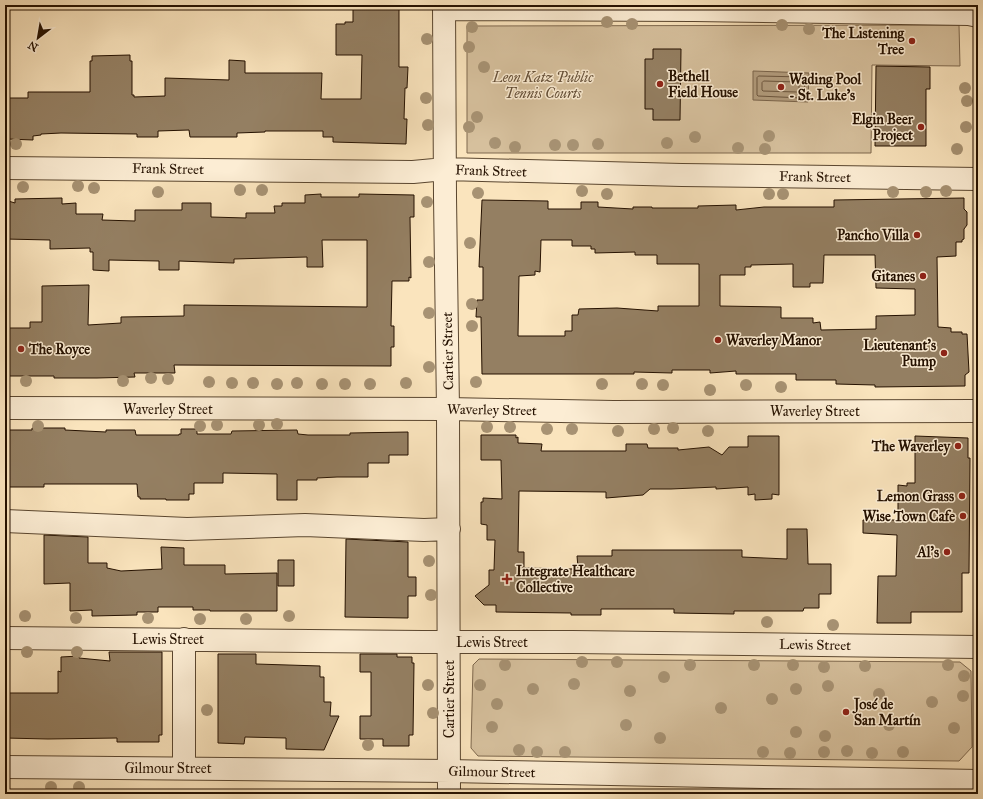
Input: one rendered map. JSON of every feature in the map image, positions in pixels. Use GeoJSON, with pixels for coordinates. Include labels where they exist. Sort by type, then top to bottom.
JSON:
{"type":"FeatureCollection","features":[{"type":"Feature","properties":{"kind":"street"},"geometry":{"type":"LineString","coordinates":[[444,7],[968,14],[978,16]]}},
{"type":"Feature","properties":{"kind":"street","name":"Cartier Street"},"geometry":{"type":"LineString","coordinates":[[444,7],[449,529],[449,794]]}},
{"type":"Feature","properties":{"kind":"street","name":"Frank Street"},"geometry":{"type":"LineString","coordinates":[[5,168],[412,172],[445,169],[674,175],[978,179]]}},
{"type":"Feature","properties":{"kind":"street","name":"Waverley Street"},"geometry":{"type":"LineString","coordinates":[[5,408],[448,409],[613,412],[978,411]]}},
{"type":"Feature","properties":{"kind":"street"},"geometry":{"type":"LineString","coordinates":[[5,521],[187,529],[305,525],[424,530],[449,529]]}},
{"type":"Feature","properties":{"kind":"street","name":"Lewis Street"},"geometry":{"type":"LineString","coordinates":[[5,638],[573,642],[978,647]]}},
{"type":"Feature","properties":{"kind":"street"},"geometry":{"type":"LineString","coordinates":[[184,639],[184,768]]}},
{"type":"Feature","properties":{"kind":"street","name":"Gilmour Street"},"geometry":{"type":"LineString","coordinates":[[5,767],[449,771],[978,782]]}},
{"type":"Feature","properties":{"kind":"green space","name":"Leon Katz Public Tennis Courts"},"geometry":{"type":"Polygon","coordinates":[[[959,25],[960,66],[872,65],[871,153],[467,153],[467,26],[959,25]]]}},
{"type":"Feature","properties":{"kind":"green space"},"geometry":{"type":"Polygon","coordinates":[[[479,659],[960,662],[971,671],[972,747],[959,761],[478,756],[471,748],[473,665],[479,659]]]}},
{"type":"Feature","properties":{"kind":"water","name":"Wading Pool - St. Luke's"},"geometry":{"type":"Polygon","coordinates":[[[753,71],[809,73],[808,102],[753,100],[753,71]]]}},
{"type":"Feature","properties":{"kind":"building"},"geometry":{"type":"Polygon","coordinates":[[[353,5],[399,5],[399,67],[408,67],[407,88],[405,88],[404,119],[407,119],[406,144],[333,142],[333,137],[323,137],[323,131],[265,131],[237,133],[237,137],[190,137],[189,130],[158,131],[158,137],[137,137],[137,134],[61,133],[33,136],[33,140],[8,139],[8,136],[5,136],[5,98],[28,98],[28,92],[90,92],[90,61],[92,61],[92,56],[130,55],[130,61],[132,61],[132,95],[134,95],[134,97],[165,96],[165,78],[229,80],[229,60],[245,61],[245,73],[322,73],[321,99],[361,99],[362,55],[336,55],[336,24],[353,22],[353,5]]]}},
{"type":"Feature","properties":{"kind":"building","name":"Bethell Field House"},"geometry":{"type":"Polygon","coordinates":[[[653,49],[681,49],[680,120],[653,120],[653,109],[645,109],[645,59],[653,59],[653,49]]]}},
{"type":"Feature","properties":{"kind":"building"},"geometry":{"type":"Polygon","coordinates":[[[876,66],[930,67],[930,89],[926,89],[926,146],[875,146],[876,66]]]}},
{"type":"Feature","properties":{"kind":"building"},"geometry":{"type":"Polygon","coordinates":[[[321,194],[321,197],[359,197],[359,194],[414,195],[414,217],[410,217],[411,278],[409,277],[409,281],[392,281],[391,326],[394,326],[394,347],[391,347],[391,366],[174,365],[175,373],[134,373],[135,377],[97,378],[9,376],[9,369],[5,369],[5,328],[30,328],[30,322],[42,322],[42,286],[89,285],[88,325],[121,323],[121,317],[184,316],[184,305],[367,307],[367,240],[322,240],[323,267],[307,267],[307,257],[234,259],[234,263],[179,261],[179,270],[159,270],[159,261],[109,260],[109,271],[93,270],[93,252],[90,252],[90,248],[50,249],[50,240],[5,239],[5,200],[15,203],[15,199],[62,198],[62,204],[76,203],[76,214],[103,214],[102,220],[135,221],[135,210],[182,210],[182,203],[211,203],[211,217],[246,218],[246,213],[275,213],[274,206],[282,206],[282,203],[305,203],[305,195],[321,194]]]}},
{"type":"Feature","properties":{"kind":"building"},"geometry":{"type":"Polygon","coordinates":[[[964,198],[964,209],[967,212],[967,225],[964,229],[964,239],[962,242],[956,242],[956,256],[937,257],[938,327],[951,328],[951,332],[962,332],[962,334],[967,334],[969,372],[965,375],[965,386],[875,387],[875,385],[836,384],[836,380],[796,380],[796,374],[736,374],[736,371],[710,373],[710,370],[672,370],[672,373],[634,372],[634,374],[482,374],[481,317],[476,317],[477,300],[483,300],[483,267],[479,267],[482,200],[548,201],[548,209],[581,209],[581,202],[598,202],[598,207],[633,209],[633,207],[698,208],[698,206],[736,205],[736,210],[764,207],[834,207],[834,200],[964,198]],[[541,240],[540,272],[535,271],[535,275],[519,276],[518,336],[565,336],[565,331],[572,331],[572,315],[578,315],[579,309],[617,308],[658,311],[658,306],[699,306],[699,264],[657,264],[657,255],[635,255],[635,252],[595,253],[595,249],[591,249],[591,246],[572,246],[572,240],[541,240]],[[824,255],[823,283],[810,283],[810,287],[793,287],[793,264],[751,265],[751,267],[745,267],[745,275],[720,275],[720,306],[781,307],[781,318],[813,318],[813,323],[820,322],[821,330],[876,329],[876,316],[915,315],[915,289],[876,288],[875,255],[824,255]]]}},
{"type":"Feature","properties":{"kind":"building"},"geometry":{"type":"Polygon","coordinates":[[[32,428],[65,428],[65,430],[106,432],[106,430],[135,430],[136,435],[179,435],[181,434],[181,429],[197,429],[197,434],[231,434],[232,431],[297,430],[298,434],[308,435],[350,435],[350,433],[408,432],[408,455],[389,455],[389,463],[368,463],[368,477],[337,477],[317,478],[317,480],[297,480],[297,500],[277,500],[277,474],[223,473],[223,483],[194,483],[194,494],[189,494],[189,500],[140,499],[140,497],[138,497],[137,484],[44,484],[44,487],[5,487],[5,430],[32,430],[32,428]]]}},
{"type":"Feature","properties":{"kind":"building"},"geometry":{"type":"Polygon","coordinates":[[[481,435],[516,435],[516,438],[518,437],[518,443],[542,444],[541,451],[626,451],[626,444],[647,444],[648,448],[678,448],[678,450],[709,447],[722,455],[729,447],[748,447],[748,436],[779,436],[779,495],[772,494],[772,499],[755,500],[755,494],[748,495],[748,487],[716,489],[716,487],[650,489],[643,495],[606,498],[606,492],[519,491],[518,552],[524,552],[524,568],[575,569],[575,567],[578,567],[577,556],[612,556],[612,550],[742,550],[742,557],[787,559],[787,529],[807,529],[808,564],[831,564],[831,594],[819,594],[819,608],[804,608],[803,611],[734,611],[734,614],[674,613],[674,609],[601,609],[601,615],[496,612],[496,605],[484,605],[475,596],[489,585],[489,570],[494,570],[495,540],[487,540],[487,525],[481,524],[481,502],[483,502],[483,498],[502,499],[501,460],[481,460],[481,435]]]}},
{"type":"Feature","properties":{"kind":"building"},"geometry":{"type":"Polygon","coordinates":[[[915,436],[968,438],[968,458],[970,458],[969,573],[962,573],[962,612],[911,612],[911,623],[877,623],[878,576],[896,576],[897,535],[863,533],[863,520],[898,520],[898,485],[907,486],[907,483],[915,483],[915,436]]]}},
{"type":"Feature","properties":{"kind":"building"},"geometry":{"type":"Polygon","coordinates":[[[44,535],[88,537],[88,563],[107,563],[107,568],[121,571],[162,569],[161,547],[184,548],[184,565],[225,565],[225,574],[277,573],[277,611],[210,611],[193,610],[193,607],[158,607],[158,612],[137,612],[137,615],[92,616],[92,610],[70,611],[70,583],[44,584],[44,535]]]}},
{"type":"Feature","properties":{"kind":"building"},"geometry":{"type":"Polygon","coordinates":[[[346,539],[408,542],[408,577],[416,577],[416,596],[408,596],[408,618],[345,617],[346,539]]]}},
{"type":"Feature","properties":{"kind":"building"},"geometry":{"type":"Polygon","coordinates":[[[278,560],[294,560],[294,586],[278,586],[278,560]]]}},
{"type":"Feature","properties":{"kind":"building"},"geometry":{"type":"Polygon","coordinates":[[[109,652],[162,652],[162,735],[159,735],[159,742],[117,742],[117,738],[5,738],[5,693],[58,693],[58,671],[61,672],[61,657],[79,656],[79,658],[110,661],[109,652]]]}},
{"type":"Feature","properties":{"kind":"building"},"geometry":{"type":"Polygon","coordinates":[[[218,654],[256,654],[256,664],[320,666],[320,677],[324,677],[324,702],[331,702],[330,716],[339,716],[324,750],[286,749],[286,738],[245,737],[244,744],[218,743],[218,654]]]}},
{"type":"Feature","properties":{"kind":"building"},"geometry":{"type":"Polygon","coordinates":[[[360,654],[397,654],[397,657],[412,657],[412,663],[414,663],[413,735],[409,735],[409,746],[383,746],[383,739],[360,739],[360,716],[371,716],[371,672],[360,672],[360,654]]]}},
{"type":"Feature","properties":{"kind":"place","name":"The Listening Tree"},"geometry":{"type":"Point","coordinates":[912,41]}},
{"type":"Feature","properties":{"kind":"place","name":"Bethell Field House"},"geometry":{"type":"Point","coordinates":[660,84]}},
{"type":"Feature","properties":{"kind":"place","name":"Wading Pool - St. Luke's"},"geometry":{"type":"Point","coordinates":[781,87]}},
{"type":"Feature","properties":{"kind":"place","name":"Elgin Beer Project"},"geometry":{"type":"Point","coordinates":[921,127]}},
{"type":"Feature","properties":{"kind":"place","name":"Pancho Villa"},"geometry":{"type":"Point","coordinates":[917,235]}},
{"type":"Feature","properties":{"kind":"place","name":"Gitanes"},"geometry":{"type":"Point","coordinates":[923,276]}},
{"type":"Feature","properties":{"kind":"place","name":"Waverley Manor"},"geometry":{"type":"Point","coordinates":[718,340]}},
{"type":"Feature","properties":{"kind":"place","name":"The Royce"},"geometry":{"type":"Point","coordinates":[21,349]}},
{"type":"Feature","properties":{"kind":"place","name":"Lieutenant's Pump"},"geometry":{"type":"Point","coordinates":[944,353]}},
{"type":"Feature","properties":{"kind":"place","name":"The Waverley"},"geometry":{"type":"Point","coordinates":[958,446]}},
{"type":"Feature","properties":{"kind":"place","name":"Lemon Grass"},"geometry":{"type":"Point","coordinates":[962,496]}},
{"type":"Feature","properties":{"kind":"place","name":"Wise Town Cafe"},"geometry":{"type":"Point","coordinates":[963,516]}},
{"type":"Feature","properties":{"kind":"place","name":"Al's"},"geometry":{"type":"Point","coordinates":[947,552]}},
{"type":"Feature","properties":{"kind":"place","name":"Integrate Healthcare Collective"},"geometry":{"type":"Point","coordinates":[507,579]}},
{"type":"Feature","properties":{"kind":"place","name":"José de San Martín"},"geometry":{"type":"Point","coordinates":[846,712]}}]}
